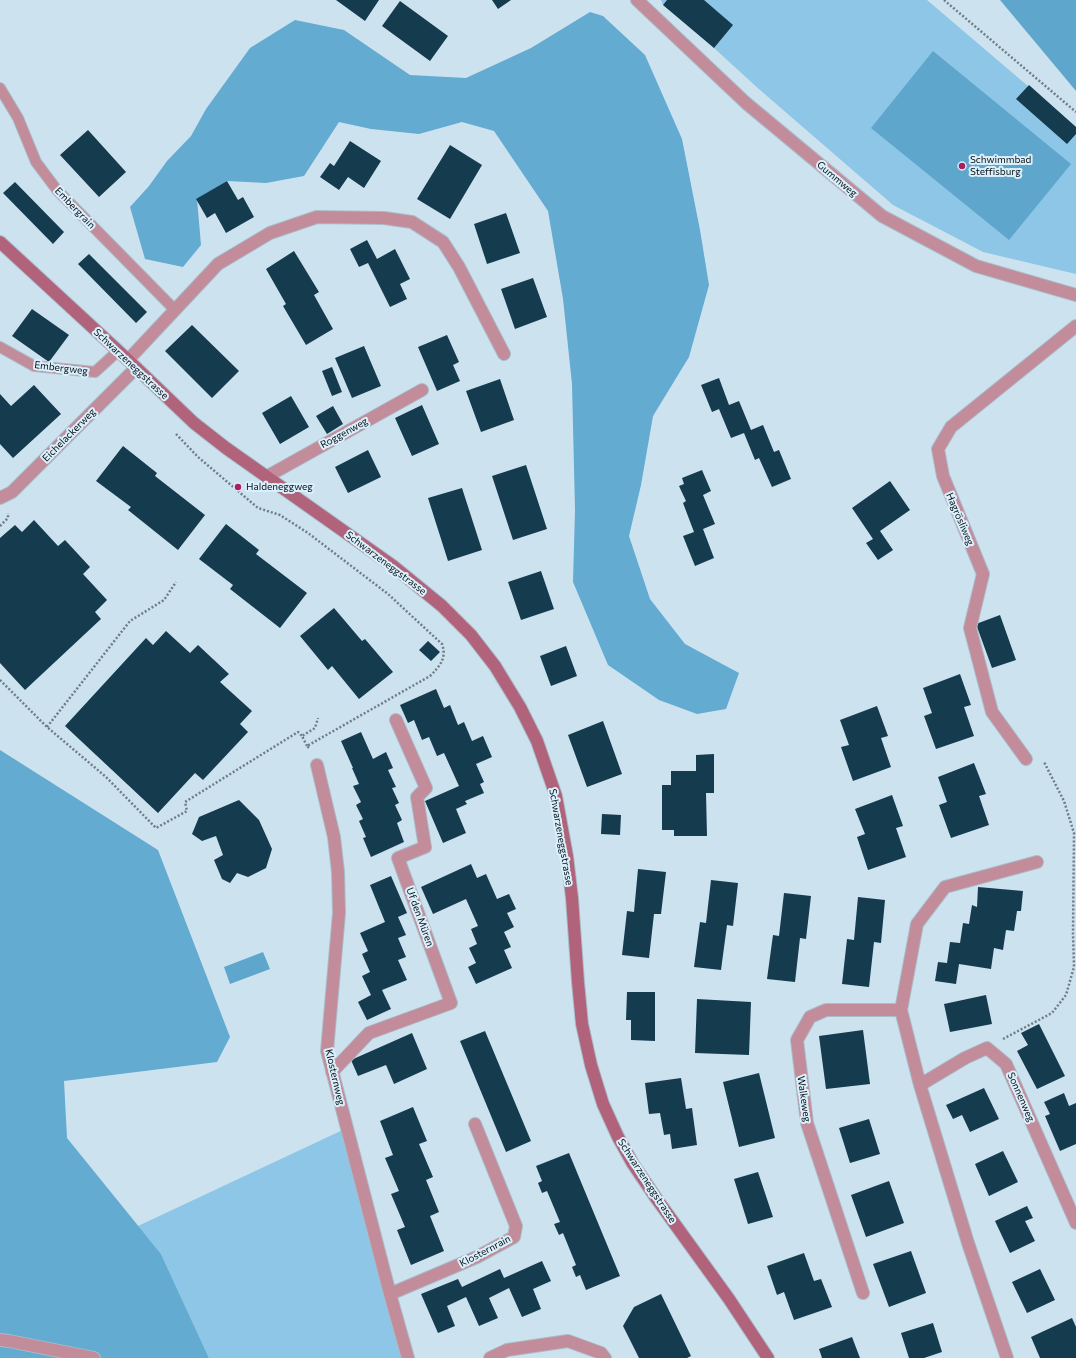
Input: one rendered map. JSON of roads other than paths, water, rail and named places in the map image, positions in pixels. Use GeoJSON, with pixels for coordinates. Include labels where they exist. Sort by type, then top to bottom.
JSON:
{"type":"FeatureCollection","features":[{"type":"Feature","properties":{"kind":"main road","name":"Schwarzeneggstrasse"},"geometry":{"type":"LineString","coordinates":[[0,242],[132,364],[194,424],[266,477],[393,566],[442,606],[472,635],[495,666],[520,707],[537,741],[556,796],[567,856],[571,891],[582,1024],[591,1065],[603,1104],[618,1137],[633,1164],[733,1304],[768,1358]]}},
{"type":"Feature","properties":{"kind":"street","name":"Gummweg"},"geometry":{"type":"LineString","coordinates":[[637,0],[746,102],[882,216],[976,266],[1076,295]]}},
{"type":"Feature","properties":{"kind":"street"},"geometry":{"type":"LineString","coordinates":[[132,364],[175,310],[218,264],[270,233],[317,217],[384,218],[412,222],[443,242],[459,267],[504,354]]}},
{"type":"Feature","properties":{"kind":"street","name":"Hagrösliweg"},"geometry":{"type":"LineString","coordinates":[[1026,759],[992,712],[970,628],[983,574],[942,476],[938,449],[952,427],[1076,326]]}},
{"type":"Feature","properties":{"kind":"street","name":"Eichelackerweg"},"geometry":{"type":"LineString","coordinates":[[0,498],[12,492],[132,364]]}},
{"type":"Feature","properties":{"kind":"street","name":"Roggenweg"},"geometry":{"type":"LineString","coordinates":[[266,477],[422,390]]}},
{"type":"Feature","properties":{"kind":"street","name":"Uf den Müren"},"geometry":{"type":"LineString","coordinates":[[332,1072],[369,1033],[451,1002],[398,858],[426,847],[416,797],[426,788],[396,720]]}},
{"type":"Feature","properties":{"kind":"street","name":"Klosternweg"},"geometry":{"type":"LineString","coordinates":[[317,765],[334,837],[338,872],[339,913],[327,1051],[408,1358]]}},
{"type":"Feature","properties":{"kind":"street"},"geometry":{"type":"LineString","coordinates":[[1007,1358],[968,1243],[920,1085],[901,1010],[917,924],[945,887],[1037,862]]}},
{"type":"Feature","properties":{"kind":"street","name":"Walkeweg"},"geometry":{"type":"LineString","coordinates":[[863,1292],[807,1123],[797,1040],[810,1017],[826,1010],[901,1010]]}},
{"type":"Feature","properties":{"kind":"street","name":"Sonnenweg"},"geometry":{"type":"LineString","coordinates":[[920,1085],[965,1058],[987,1048],[1006,1064],[1076,1223]]}},
{"type":"Feature","properties":{"kind":"street","name":"Klosternrain"},"geometry":{"type":"LineString","coordinates":[[390,1294],[477,1257],[514,1237],[516,1226],[475,1124]]}},
{"type":"Feature","properties":{"kind":"street"},"geometry":{"type":"LineString","coordinates":[[0,1340],[94,1358]]}},
{"type":"Feature","properties":{"kind":"street"},"geometry":{"type":"LineString","coordinates":[[490,1358],[506,1350],[568,1341],[601,1353],[605,1358]]}},
{"type":"Feature","properties":{"kind":"lane","name":"Embergrain"},"geometry":{"type":"LineString","coordinates":[[0,88],[18,118],[36,162],[57,190],[175,310]]}},
{"type":"Feature","properties":{"kind":"lane","name":"Embergweg"},"geometry":{"type":"LineString","coordinates":[[0,347],[34,366],[95,372],[118,352]]}},
{"type":"Feature","properties":{"kind":"place","name":"Schwimmbad Steffisburg"},"geometry":{"type":"Point","coordinates":[962,166]}},
{"type":"Feature","properties":{"kind":"place","name":"Haldeneggweg"},"geometry":{"type":"Point","coordinates":[238,487]}}]}
